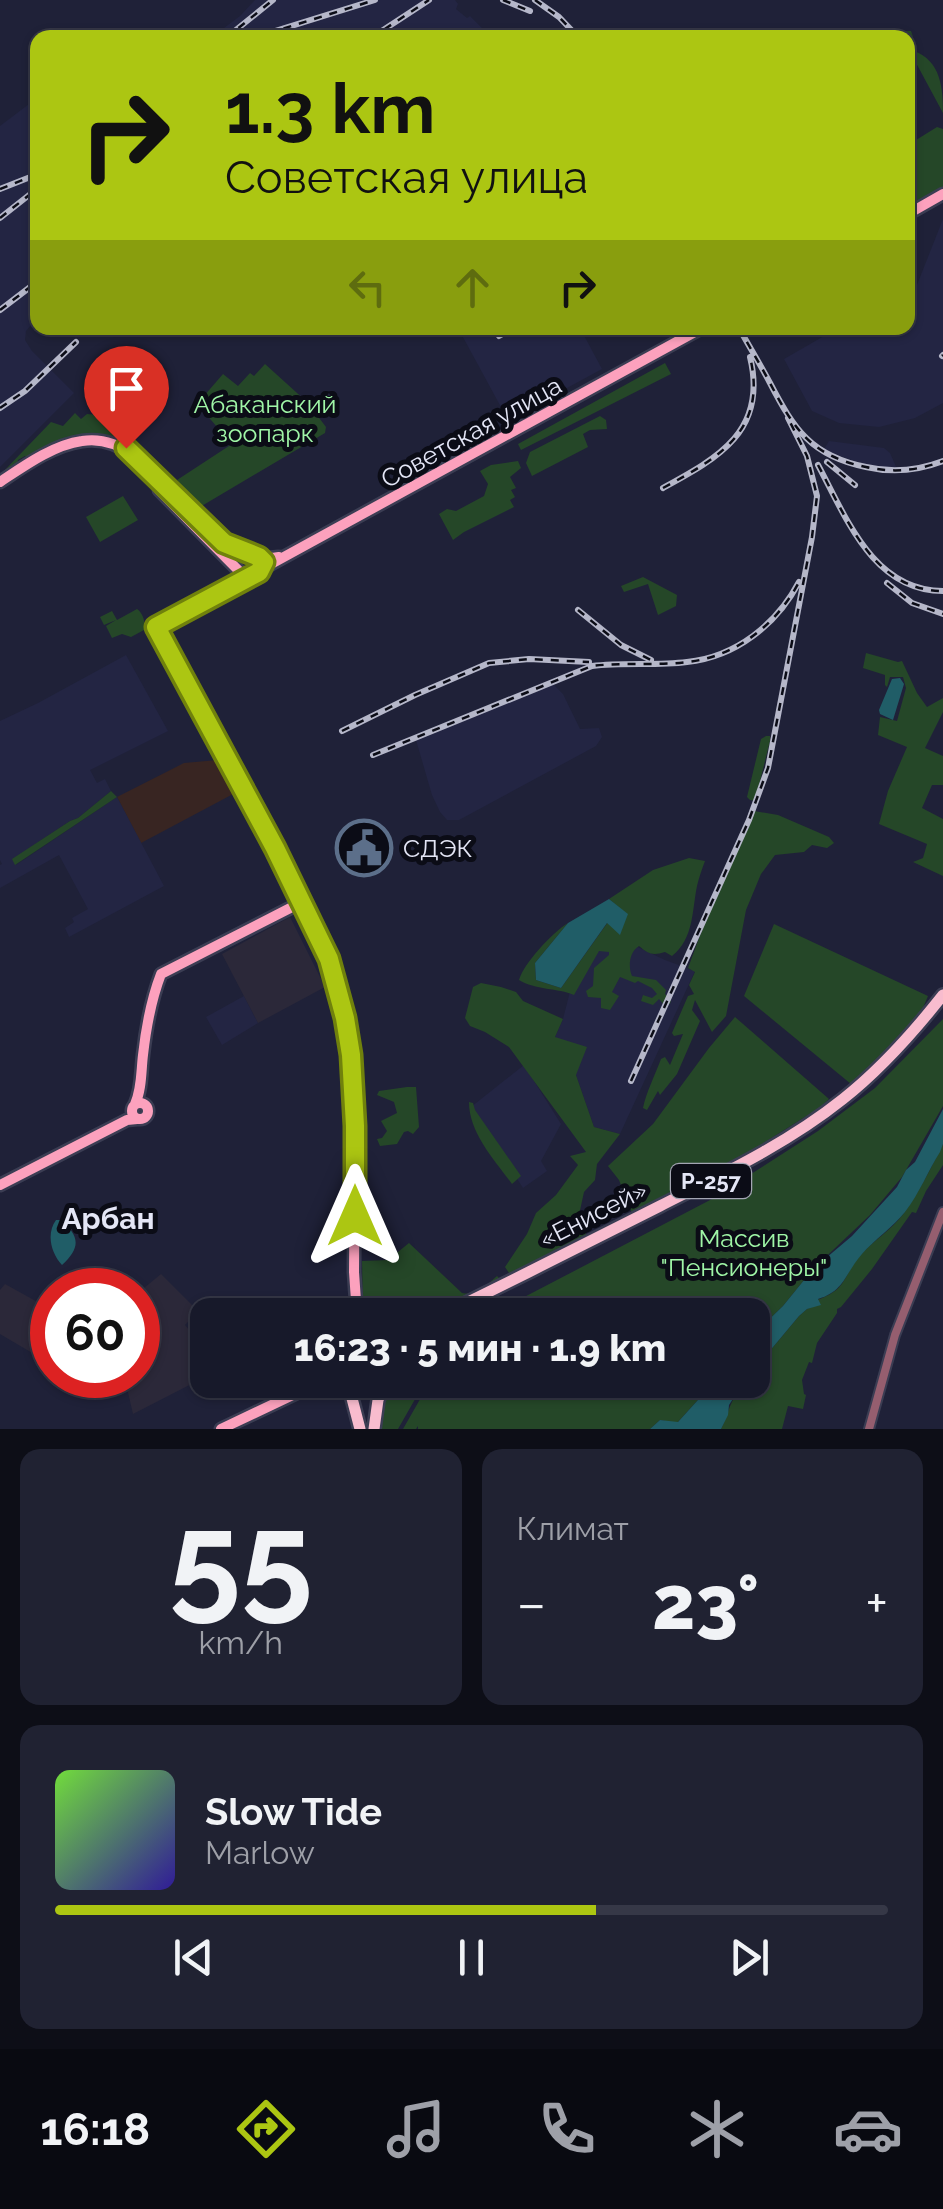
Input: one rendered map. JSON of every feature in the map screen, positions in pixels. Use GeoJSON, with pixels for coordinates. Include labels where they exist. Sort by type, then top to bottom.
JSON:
{"type":"FeatureCollection","features":[{"type":"Feature","properties":{"kind":"highway","name":"«Енисей»"},"geometry":{"type":"LineString","coordinates":[[476,1298],[729,1171],[806,1126],[871,1075],[943,995]]}},
{"type":"Feature","properties":{"kind":"highway","name":"«Енисей»"},"geometry":{"type":"LineString","coordinates":[[491,1298],[726,1180],[810,1131],[876,1080],[943,1006]]}},
{"type":"Feature","properties":{"kind":"highway"},"geometry":{"type":"LineString","coordinates":[[351,1398],[359,1425]]}},
{"type":"Feature","properties":{"kind":"highway"},"geometry":{"type":"LineString","coordinates":[[372,1429],[378,1398]]}},
{"type":"Feature","properties":{"kind":"main road"},"geometry":{"type":"LineString","coordinates":[[915,210],[943,194]]}},
{"type":"Feature","properties":{"kind":"main road","name":"Советская улица"},"geometry":{"type":"LineString","coordinates":[[246,575],[689,335]]}},
{"type":"Feature","properties":{"kind":"main road"},"geometry":{"type":"LineString","coordinates":[[0,486],[38,458],[66,445],[100,440],[138,458],[224,543],[257,556],[278,557],[298,548]]}},
{"type":"Feature","properties":{"kind":"main road"},"geometry":{"type":"LineString","coordinates":[[0,486],[72,450],[100,446],[114,450],[138,467],[246,575]]}},
{"type":"Feature","properties":{"kind":"main road"},"geometry":{"type":"LineString","coordinates":[[246,575],[247,560],[257,556]]}},
{"type":"Feature","properties":{"kind":"main road"},"geometry":{"type":"LineString","coordinates":[[257,556],[264,565],[156,627],[329,959],[348,1032],[355,1126],[353,1298]]}},
{"type":"Feature","properties":{"kind":"main road"},"geometry":{"type":"LineString","coordinates":[[0,1184],[136,1109],[154,992],[161,974],[302,902]]}},
{"type":"Feature","properties":{"kind":"main road"},"geometry":{"type":"LineString","coordinates":[[224,1427],[278,1398]]}},
{"type":"Feature","properties":{"kind":"main road"},"geometry":{"type":"LineString","coordinates":[[348,1398],[359,1425]]}},
{"type":"Feature","properties":{"kind":"street"},"geometry":{"type":"LineString","coordinates":[[869,1429],[894,1335],[943,1212]]}},
{"type":"Feature","properties":{"kind":"shaded area"},"geometry":{"type":"Polygon","coordinates":[[[255,0],[455,0],[456,9],[483,29],[221,30],[255,0]]]}},
{"type":"Feature","properties":{"kind":"shaded area"},"geometry":{"type":"Polygon","coordinates":[[[30,103],[30,326],[25,340],[74,393],[0,467],[0,126],[30,103]]]}},
{"type":"Feature","properties":{"kind":"shaded area"},"geometry":{"type":"Polygon","coordinates":[[[943,219],[943,403],[915,418],[879,427],[839,423],[812,411],[784,359],[826,335],[915,335],[915,290],[943,219]]]}},
{"type":"Feature","properties":{"kind":"shaded area"},"geometry":{"type":"Polygon","coordinates":[[[462,335],[584,335],[602,369],[508,420],[462,335]]]}},
{"type":"Feature","properties":{"kind":"shaded area"},"geometry":{"type":"Polygon","coordinates":[[[829,441],[884,448],[897,469],[862,464],[832,453],[824,449],[829,441]]]}},
{"type":"Feature","properties":{"kind":"shaded area"},"geometry":{"type":"Polygon","coordinates":[[[126,655],[168,731],[90,770],[97,783],[105,779],[111,791],[78,818],[28,849],[16,865],[117,797],[164,886],[69,937],[65,928],[74,922],[72,918],[88,909],[59,855],[0,888],[0,721],[126,655]]]}},
{"type":"Feature","properties":{"kind":"shaded area"},"geometry":{"type":"Polygon","coordinates":[[[900,678],[904,684],[893,720],[879,710],[892,679],[900,678]]]}},
{"type":"Feature","properties":{"kind":"shaded area"},"geometry":{"type":"Polygon","coordinates":[[[553,684],[563,694],[580,729],[599,728],[602,737],[596,746],[459,820],[447,820],[432,795],[416,740],[553,684]]]}},
{"type":"Feature","properties":{"kind":"shaded area"},"geometry":{"type":"Polygon","coordinates":[[[218,760],[235,793],[141,843],[117,797],[184,763],[218,760]]]}},
{"type":"Feature","properties":{"kind":"shaded area"},"geometry":{"type":"Polygon","coordinates":[[[609,899],[628,914],[620,935],[607,923],[561,988],[536,980],[535,963],[568,923],[609,899]]]}},
{"type":"Feature","properties":{"kind":"shaded area"},"geometry":{"type":"Polygon","coordinates":[[[290,917],[325,987],[258,1023],[222,954],[290,917]]]}},
{"type":"Feature","properties":{"kind":"shaded area"},"geometry":{"type":"Polygon","coordinates":[[[606,932],[695,971],[620,1134],[594,1127],[576,1075],[555,1037],[576,968],[606,932]]]}},
{"type":"Feature","properties":{"kind":"shaded area"},"geometry":{"type":"Polygon","coordinates":[[[244,996],[258,1023],[222,1045],[206,1017],[244,996]]]}},
{"type":"Feature","properties":{"kind":"shaded area"},"geometry":{"type":"Polygon","coordinates":[[[524,1065],[561,1124],[541,1161],[547,1171],[523,1188],[471,1107],[524,1065]]]}},
{"type":"Feature","properties":{"kind":"shaded area"},"geometry":{"type":"Polygon","coordinates":[[[943,1109],[943,1144],[905,1212],[862,1254],[839,1286],[818,1299],[821,1305],[799,1316],[770,1351],[770,1319],[813,1269],[852,1236],[915,1162],[943,1109]]]}},
{"type":"Feature","properties":{"kind":"shaded area"},"geometry":{"type":"Polygon","coordinates":[[[56,1220],[67,1226],[76,1242],[73,1253],[62,1265],[51,1243],[56,1220]]]}},
{"type":"Feature","properties":{"kind":"shaded area"},"geometry":{"type":"Polygon","coordinates":[[[160,1275],[190,1303],[190,1320],[185,1325],[190,1331],[190,1385],[133,1414],[129,1398],[160,1398],[160,1275]]]}},
{"type":"Feature","properties":{"kind":"shaded area"},"geometry":{"type":"Polygon","coordinates":[[[5,1284],[30,1298],[30,1352],[0,1334],[0,1290],[5,1284]]]}},
{"type":"Feature","properties":{"kind":"shaded area"},"geometry":{"type":"Polygon","coordinates":[[[700,1398],[734,1398],[721,1429],[650,1429],[660,1420],[678,1422],[700,1398]]]}},
{"type":"Feature","properties":{"kind":"green space"},"geometry":{"type":"Polygon","coordinates":[[[915,52],[935,68],[943,113],[915,61],[915,52]]]}},
{"type":"Feature","properties":{"kind":"green space"},"geometry":{"type":"Polygon","coordinates":[[[937,127],[943,129],[943,190],[915,205],[915,141],[937,127]]]}},
{"type":"Feature","properties":{"kind":"green space"},"geometry":{"type":"Polygon","coordinates":[[[665,363],[671,374],[521,450],[518,444],[665,363]]]}},
{"type":"Feature","properties":{"kind":"green space","name":"Абаканский зоопарк"},"geometry":{"type":"Polygon","coordinates":[[[265,364],[307,402],[326,427],[325,433],[200,507],[177,480],[232,444],[197,404],[223,374],[238,386],[265,364]]]}},
{"type":"Feature","properties":{"kind":"green space"},"geometry":{"type":"Polygon","coordinates":[[[75,413],[81,419],[87,414],[99,415],[124,440],[98,436],[74,440],[25,456],[1,474],[51,422],[63,426],[75,413]]]}},
{"type":"Feature","properties":{"kind":"green space"},"geometry":{"type":"Polygon","coordinates":[[[600,416],[606,420],[607,429],[583,434],[588,447],[532,476],[526,463],[530,452],[600,416]]]}},
{"type":"Feature","properties":{"kind":"green space"},"geometry":{"type":"Polygon","coordinates":[[[518,461],[521,468],[510,477],[516,488],[511,490],[514,507],[453,540],[439,514],[447,509],[456,511],[484,496],[488,484],[480,471],[491,465],[518,461]]]}},
{"type":"Feature","properties":{"kind":"green space"},"geometry":{"type":"Polygon","coordinates":[[[123,496],[138,520],[100,542],[86,517],[123,496]]]}},
{"type":"Feature","properties":{"kind":"green space"},"geometry":{"type":"Polygon","coordinates":[[[643,577],[677,595],[676,606],[658,615],[648,584],[624,592],[621,586],[643,577]]]}},
{"type":"Feature","properties":{"kind":"green space"},"geometry":{"type":"Polygon","coordinates":[[[137,609],[144,618],[144,630],[131,637],[122,634],[112,638],[106,626],[116,620],[104,625],[100,617],[112,611],[117,620],[137,609]]]}},
{"type":"Feature","properties":{"kind":"green space"},"geometry":{"type":"Polygon","coordinates":[[[866,653],[902,661],[927,707],[943,698],[943,712],[925,748],[943,756],[943,785],[932,785],[922,808],[943,819],[943,876],[913,862],[923,858],[927,844],[879,824],[907,747],[878,735],[880,717],[897,721],[906,688],[903,677],[890,677],[887,687],[885,675],[863,668],[866,653]]]}},
{"type":"Feature","properties":{"kind":"green space"},"geometry":{"type":"Polygon","coordinates":[[[770,736],[770,741],[755,801],[750,800],[747,797],[761,739],[770,736]]]}},
{"type":"Feature","properties":{"kind":"green space"},"geometry":{"type":"Polygon","coordinates":[[[111,791],[117,797],[15,865],[12,859],[78,818],[111,791]]]}},
{"type":"Feature","properties":{"kind":"green space"},"geometry":{"type":"Polygon","coordinates":[[[754,811],[778,815],[829,837],[834,843],[827,848],[812,845],[804,852],[775,855],[761,874],[746,910],[726,1016],[712,1032],[695,1000],[692,1010],[700,1021],[677,1074],[660,1095],[658,1091],[647,1110],[643,1108],[644,1102],[661,1059],[665,1057],[670,1065],[683,1034],[672,1033],[688,996],[694,994],[689,985],[695,972],[688,968],[754,811]]]}},
{"type":"Feature","properties":{"kind":"green space"},"geometry":{"type":"Polygon","coordinates":[[[689,858],[705,861],[684,941],[672,956],[665,952],[651,954],[639,946],[630,960],[632,976],[656,980],[666,990],[670,1004],[664,1005],[659,999],[653,1005],[641,1001],[643,995],[652,998],[657,994],[638,981],[620,977],[612,992],[619,996],[610,1010],[601,1008],[601,998],[588,997],[586,991],[593,986],[594,968],[609,952],[599,951],[574,995],[519,980],[539,949],[568,923],[535,963],[536,980],[561,988],[608,922],[620,934],[627,914],[609,899],[653,870],[689,858]]]}},
{"type":"Feature","properties":{"kind":"green space"},"geometry":{"type":"Polygon","coordinates":[[[774,924],[928,996],[918,1020],[851,1084],[744,996],[774,924]]]}},
{"type":"Feature","properties":{"kind":"green space"},"geometry":{"type":"Polygon","coordinates":[[[481,983],[516,992],[523,1001],[563,1019],[555,1037],[587,1047],[576,1075],[594,1127],[620,1134],[597,1164],[595,1180],[584,1192],[579,1215],[587,1237],[515,1273],[509,1273],[505,1267],[536,1213],[556,1195],[578,1165],[570,1156],[586,1152],[509,1047],[470,1026],[465,1018],[473,987],[481,983]]]}},
{"type":"Feature","properties":{"kind":"green space","name":"Массив \"Пенсионеры\""},"geometry":{"type":"Polygon","coordinates":[[[735,1017],[829,1099],[724,1168],[633,1216],[619,1180],[608,1166],[653,1124],[735,1017]]]}},
{"type":"Feature","properties":{"kind":"green space","name":"Массив \"Пенсионеры\""},"geometry":{"type":"Polygon","coordinates":[[[943,1019],[943,1106],[902,1177],[870,1215],[813,1269],[770,1319],[770,1298],[523,1298],[712,1199],[818,1131],[875,1088],[943,1019]]]}},
{"type":"Feature","properties":{"kind":"green space"},"geometry":{"type":"Polygon","coordinates":[[[416,1087],[419,1127],[413,1134],[404,1132],[397,1144],[380,1146],[377,1139],[387,1131],[381,1121],[397,1113],[394,1102],[377,1095],[379,1091],[416,1087]]]}},
{"type":"Feature","properties":{"kind":"green space"},"geometry":{"type":"Polygon","coordinates":[[[469,1102],[521,1176],[512,1184],[478,1135],[469,1102]]]}},
{"type":"Feature","properties":{"kind":"green space"},"geometry":{"type":"Polygon","coordinates":[[[943,1144],[943,1165],[916,1213],[912,1212],[872,1269],[837,1309],[817,1343],[802,1380],[806,1395],[803,1409],[788,1406],[782,1429],[721,1429],[735,1398],[770,1398],[770,1351],[799,1316],[839,1287],[859,1257],[894,1225],[920,1188],[943,1144]]]}},
{"type":"Feature","properties":{"kind":"green space"},"geometry":{"type":"Polygon","coordinates":[[[409,1243],[462,1293],[477,1291],[497,1276],[502,1281],[466,1298],[363,1298],[362,1261],[388,1260],[409,1243]]]}},
{"type":"Feature","properties":{"kind":"green space"},"geometry":{"type":"Polygon","coordinates":[[[383,1398],[416,1398],[398,1429],[378,1429],[383,1398]]]}},
{"type":"Feature","properties":{"kind":"green space"},"geometry":{"type":"Polygon","coordinates":[[[421,1398],[700,1398],[677,1423],[660,1420],[650,1429],[403,1429],[421,1398]]]}},
{"type":"Feature","properties":{"kind":"railway"},"geometry":{"type":"LineString","coordinates":[[236,30],[273,0]]}},
{"type":"Feature","properties":{"kind":"railway"},"geometry":{"type":"LineString","coordinates":[[279,30],[375,0]]}},
{"type":"Feature","properties":{"kind":"railway"},"geometry":{"type":"LineString","coordinates":[[383,30],[429,0]]}},
{"type":"Feature","properties":{"kind":"railway"},"geometry":{"type":"LineString","coordinates":[[503,0],[530,11]]}},
{"type":"Feature","properties":{"kind":"railway"},"geometry":{"type":"LineString","coordinates":[[535,0],[571,30]]}},
{"type":"Feature","properties":{"kind":"railway"},"geometry":{"type":"LineString","coordinates":[[0,189],[30,177]]}},
{"type":"Feature","properties":{"kind":"railway"},"geometry":{"type":"LineString","coordinates":[[0,218],[30,194]]}},
{"type":"Feature","properties":{"kind":"railway"},"geometry":{"type":"LineString","coordinates":[[0,310],[30,287]]}},
{"type":"Feature","properties":{"kind":"railway"},"geometry":{"type":"LineString","coordinates":[[743,335],[787,414],[818,448],[847,462],[885,470],[914,469],[943,461]]}},
{"type":"Feature","properties":{"kind":"railway"},"geometry":{"type":"LineString","coordinates":[[0,408],[25,391],[76,342]]}},
{"type":"Feature","properties":{"kind":"railway"},"geometry":{"type":"LineString","coordinates":[[663,488],[719,453],[745,423],[754,383],[750,357]]}},
{"type":"Feature","properties":{"kind":"railway"},"geometry":{"type":"LineString","coordinates":[[631,1081],[749,820],[768,768],[817,496],[807,456],[788,418]]}},
{"type":"Feature","properties":{"kind":"railway"},"geometry":{"type":"LineString","coordinates":[[827,462],[855,485]]}},
{"type":"Feature","properties":{"kind":"railway"},"geometry":{"type":"LineString","coordinates":[[818,465],[851,528],[880,565],[919,588],[943,591]]}},
{"type":"Feature","properties":{"kind":"railway"},"geometry":{"type":"LineString","coordinates":[[373,755],[592,666],[675,663],[722,653],[767,624],[799,582]]}},
{"type":"Feature","properties":{"kind":"railway"},"geometry":{"type":"LineString","coordinates":[[887,583],[912,603],[943,614]]}},
{"type":"Feature","properties":{"kind":"railway"},"geometry":{"type":"LineString","coordinates":[[578,610],[621,645],[651,660]]}},
{"type":"Feature","properties":{"kind":"railway"},"geometry":{"type":"LineString","coordinates":[[342,731],[489,663],[529,659],[589,662]]}},
{"type":"Feature","properties":{"kind":"place","name":"СДЭК"},"geometry":{"type":"Point","coordinates":[364,848]}},
{"type":"Feature","properties":{"kind":"district","name":"Арбан"},"geometry":{"type":"Point","coordinates":[108,1218]}},
{"type":"Feature","properties":{"kind":"route"},"geometry":{"type":"LineString","coordinates":[[126,448],[224,543],[264,562],[259,572],[156,627],[275,848],[329,959],[351,1055],[355,1216]]}}]}
